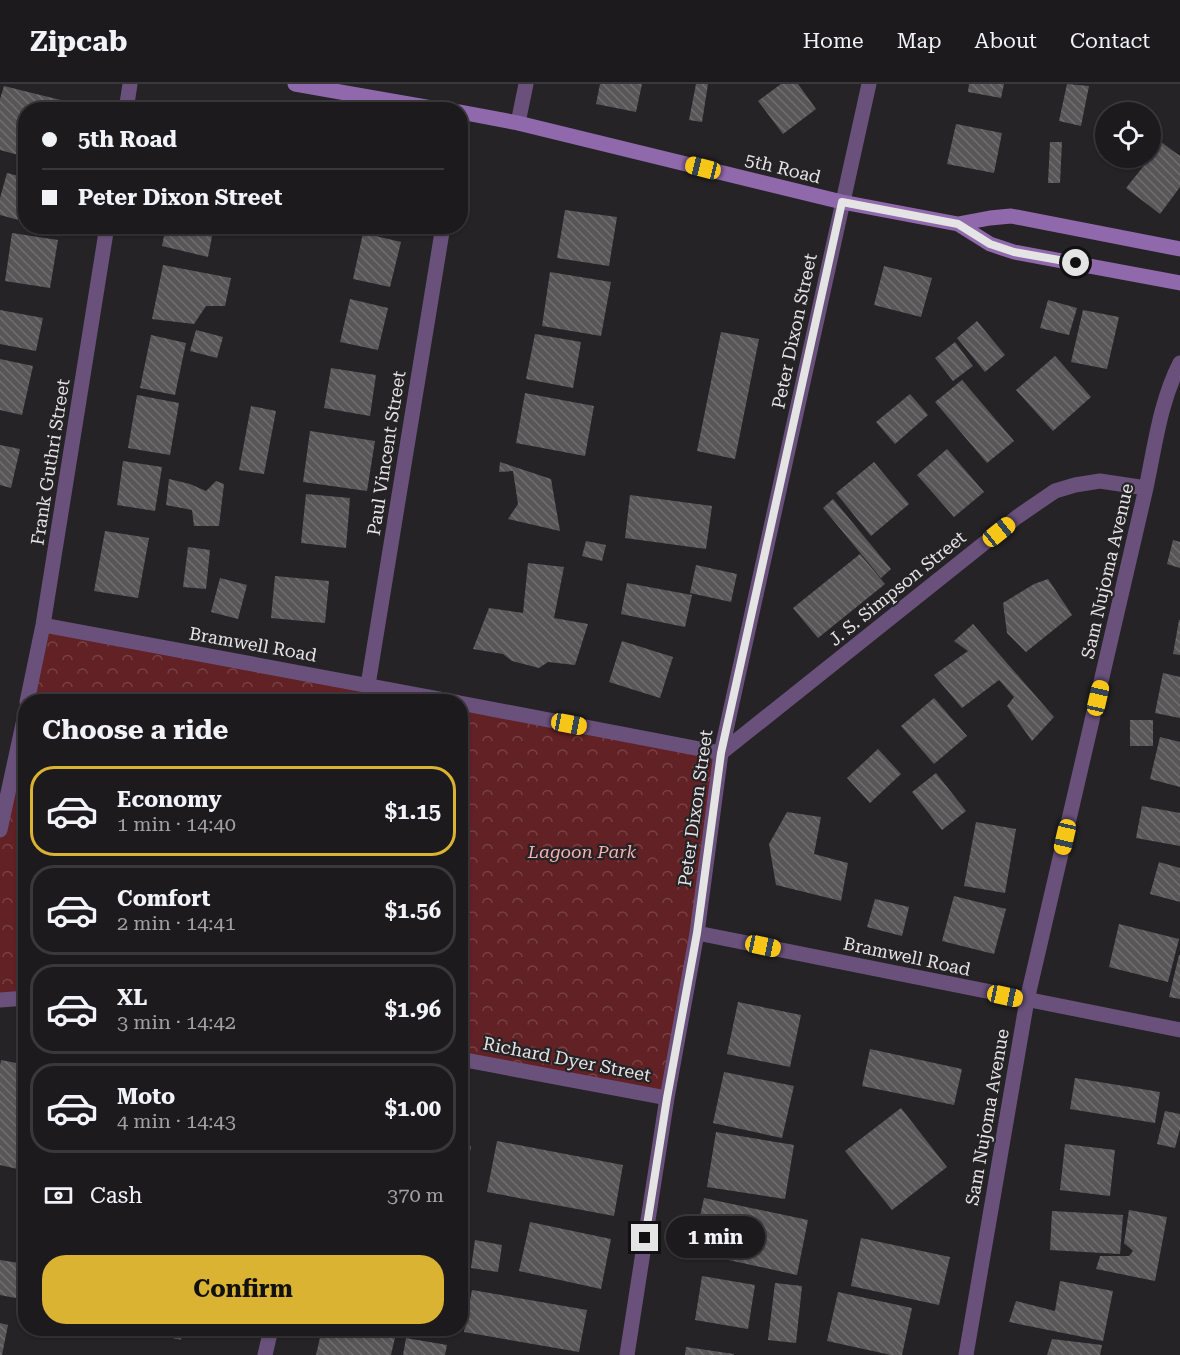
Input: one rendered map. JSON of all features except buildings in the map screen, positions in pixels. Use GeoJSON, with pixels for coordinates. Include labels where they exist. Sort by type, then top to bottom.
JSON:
{"type":"FeatureCollection","features":[{"type":"Feature","properties":{"kind":"street"},"geometry":{"type":"LineString","coordinates":[[127,102],[130,84]]}},
{"type":"Feature","properties":{"kind":"street"},"geometry":{"type":"LineString","coordinates":[[295,84],[397,102]]}},
{"type":"Feature","properties":{"kind":"street"},"geometry":{"type":"LineString","coordinates":[[518,123],[525,84]]}},
{"type":"Feature","properties":{"kind":"street","name":"Peter Dixon Street"},"geometry":{"type":"LineString","coordinates":[[627,1355],[667,1098],[697,933],[721,753],[869,84]]}},
{"type":"Feature","properties":{"kind":"street","name":"5th Road"},"geometry":{"type":"LineString","coordinates":[[468,116],[518,123],[842,202],[958,224],[990,244],[1014,252],[1180,283]]}},
{"type":"Feature","properties":{"kind":"street","name":"5th Road"},"geometry":{"type":"LineString","coordinates":[[958,224],[1011,216],[1180,249]]}},
{"type":"Feature","properties":{"kind":"street","name":"Frank Guthri Street"},"geometry":{"type":"LineString","coordinates":[[29,694],[44,625],[106,234]]}},
{"type":"Feature","properties":{"kind":"street","name":"Paul Vincent Street"},"geometry":{"type":"LineString","coordinates":[[368,685],[442,234]]}},
{"type":"Feature","properties":{"kind":"street","name":"Sam Nujoma Avenue"},"geometry":{"type":"LineString","coordinates":[[966,1355],[1027,1000],[1146,488],[1161,413],[1173,376],[1180,363]]}},
{"type":"Feature","properties":{"kind":"street","name":"J. S. Simpson Street"},"geometry":{"type":"LineString","coordinates":[[721,753],[1017,517],[1055,491],[1100,481],[1146,488]]}},
{"type":"Feature","properties":{"kind":"street","name":"Bramwell Road"},"geometry":{"type":"LineString","coordinates":[[44,625],[415,694]]}},
{"type":"Feature","properties":{"kind":"street"},"geometry":{"type":"LineString","coordinates":[[468,705],[721,753]]}},
{"type":"Feature","properties":{"kind":"street"},"geometry":{"type":"LineString","coordinates":[[0,830],[2,807],[18,742]]}},
{"type":"Feature","properties":{"kind":"street","name":"Bramwell Road"},"geometry":{"type":"LineString","coordinates":[[697,933],[1180,1030]]}},
{"type":"Feature","properties":{"kind":"street"},"geometry":{"type":"LineString","coordinates":[[0,1000],[18,999]]}},
{"type":"Feature","properties":{"kind":"street","name":"Richard Dyer Street"},"geometry":{"type":"LineString","coordinates":[[468,1061],[667,1098]]}},
{"type":"Feature","properties":{"kind":"street"},"geometry":{"type":"LineString","coordinates":[[266,1355],[270,1336]]}},
{"type":"Feature","properties":{"kind":"green space"},"geometry":{"type":"Polygon","coordinates":[[[43,625],[409,694],[29,694],[43,625]]]}},
{"type":"Feature","properties":{"kind":"green space","name":"Lagoon Park"},"geometry":{"type":"Polygon","coordinates":[[[468,706],[721,753],[667,1098],[468,1060],[468,706]]]}},
{"type":"Feature","properties":{"kind":"green space"},"geometry":{"type":"Polygon","coordinates":[[[18,744],[18,999],[0,1000],[0,830],[18,744]]]}},
{"type":"Feature","properties":{"kind":"route"},"geometry":{"type":"LineString","coordinates":[[645,1238],[667,1098],[697,933],[721,753],[842,202],[958,224],[990,244],[1014,252],[1076,263]]}}]}
